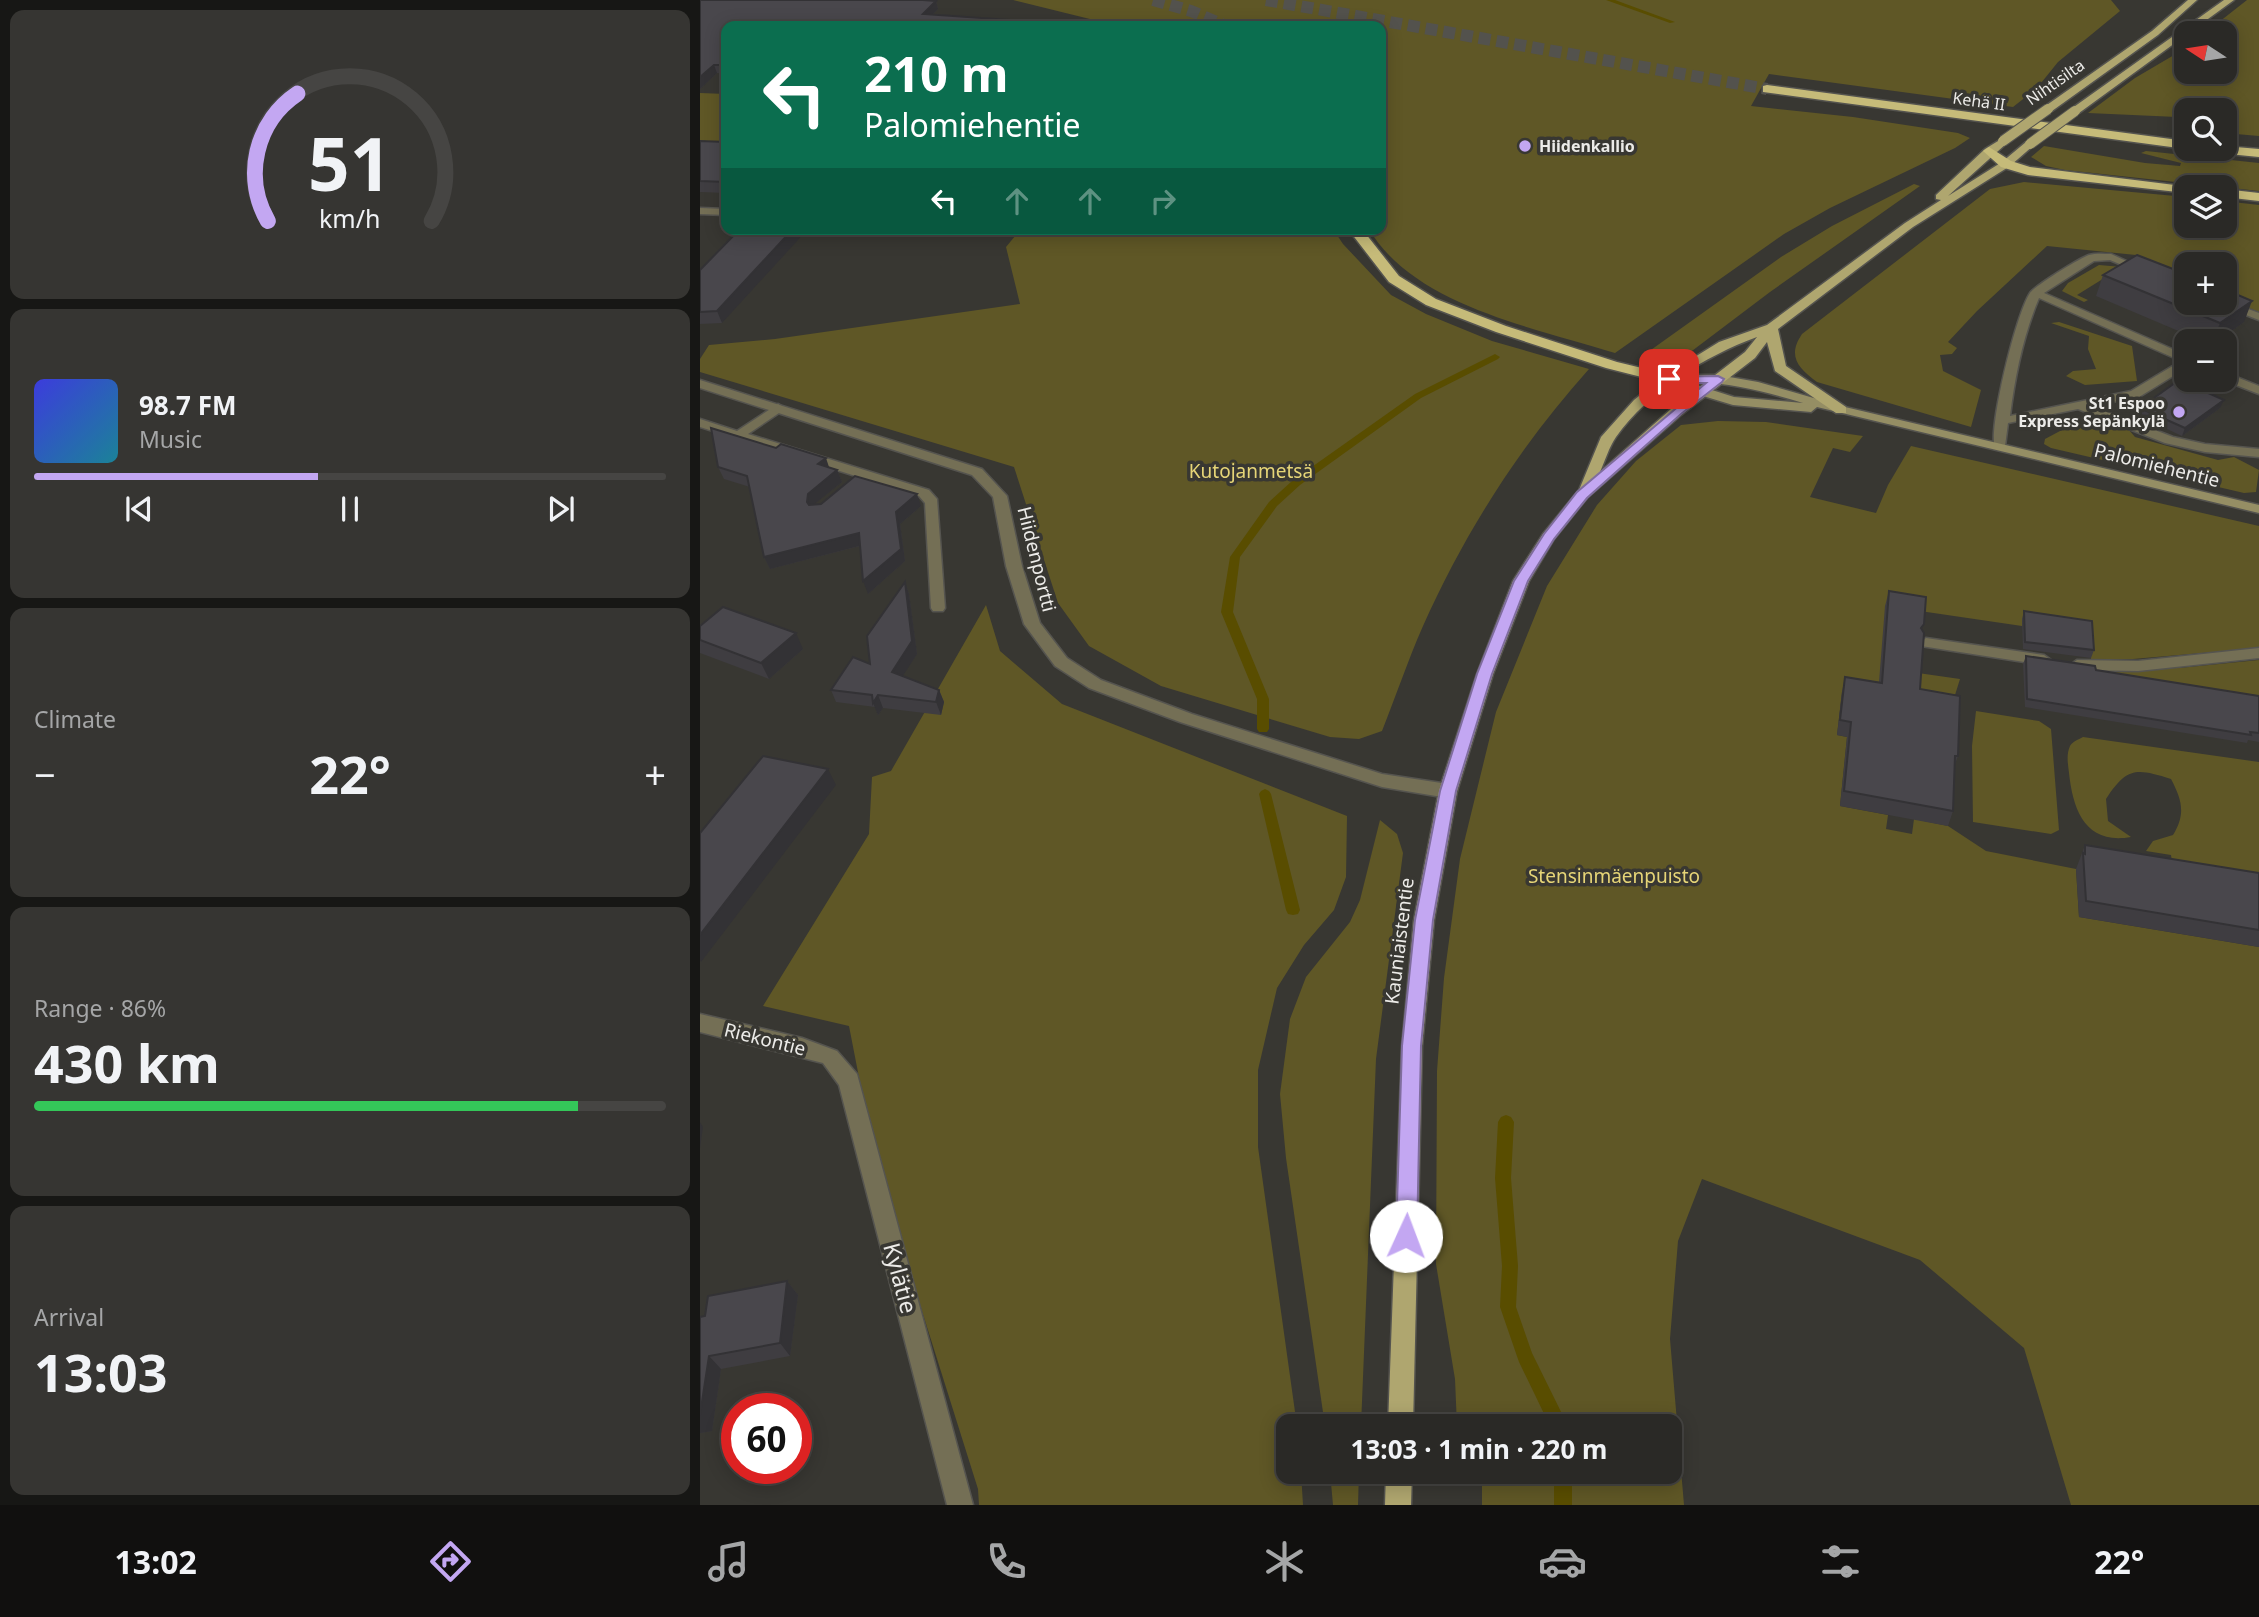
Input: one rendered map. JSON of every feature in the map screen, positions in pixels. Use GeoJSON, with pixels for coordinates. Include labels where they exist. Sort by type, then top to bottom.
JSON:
{"type":"FeatureCollection","features":[{"type":"Feature","properties":{"kind":"highway","name":"Kehä II"},"geometry":{"type":"LineString","coordinates":[[1767,89],[2174,143]]}},
{"type":"Feature","properties":{"kind":"highway"},"geometry":{"type":"LineString","coordinates":[[1950,115],[2174,134]]}},
{"type":"Feature","properties":{"kind":"highway"},"geometry":{"type":"LineString","coordinates":[[2237,140],[2259,142]]}},
{"type":"Feature","properties":{"kind":"highway"},"geometry":{"type":"LineString","coordinates":[[1989,151],[2006,164],[2047,175],[2174,188]]}},
{"type":"Feature","properties":{"kind":"highway"},"geometry":{"type":"LineString","coordinates":[[2237,151],[2259,153]]}},
{"type":"Feature","properties":{"kind":"highway"},"geometry":{"type":"LineString","coordinates":[[2237,194],[2259,197]]}},
{"type":"Feature","properties":{"kind":"highway"},"geometry":{"type":"LineString","coordinates":[[1360,235],[1394,279],[1432,302],[1501,329],[1612,365],[1669,379]]}},
{"type":"Feature","properties":{"kind":"main road","name":"Nihtisilta"},"geometry":{"type":"LineString","coordinates":[[1909,225],[1989,151],[2155,33],[2193,0]]}},
{"type":"Feature","properties":{"kind":"main road","name":"Nihtisilta"},"geometry":{"type":"LineString","coordinates":[[2202,21],[2230,0]]}},
{"type":"Feature","properties":{"kind":"main road","name":"Nihtisilta"},"geometry":{"type":"LineString","coordinates":[[1718,379],[1750,355],[1772,328],[1909,225],[2006,164],[2075,111],[2174,41]]}},
{"type":"Feature","properties":{"kind":"main road","name":"Nihtisilta"},"geometry":{"type":"LineString","coordinates":[[1669,379],[1724,345],[1772,328]]}},
{"type":"Feature","properties":{"kind":"main road"},"geometry":{"type":"LineString","coordinates":[[1772,328],[1774,355],[1780,368],[1841,410]]}},
{"type":"Feature","properties":{"kind":"main road","name":"Kauniaistentie"},"geometry":{"type":"LineString","coordinates":[[1582,495],[1608,437],[1639,403],[1669,379]]}},
{"type":"Feature","properties":{"kind":"main road","name":"Kauniaistentie"},"geometry":{"type":"LineString","coordinates":[[1401,1414],[1412,1046],[1424,920],[1448,791],[1485,674],[1521,581],[1548,537],[1582,495],[1676,412],[1718,379]]}},
{"type":"Feature","properties":{"kind":"main road"},"geometry":{"type":"LineString","coordinates":[[1398,1505],[1399,1484]]}},
{"type":"Feature","properties":{"kind":"street"},"geometry":{"type":"LineString","coordinates":[[700,211],[721,212]]}},
{"type":"Feature","properties":{"kind":"street","name":"Palomiehentie"},"geometry":{"type":"LineString","coordinates":[[1669,379],[1718,379],[1758,386],[1841,410],[2259,509]]}},
{"type":"Feature","properties":{"kind":"street","name":"Palomiehentie"},"geometry":{"type":"LineString","coordinates":[[1669,379],[1701,394],[1733,401],[1774,407],[1841,410]]}},
{"type":"Feature","properties":{"kind":"street","name":"Hiidenportti"},"geometry":{"type":"LineString","coordinates":[[700,384],[977,472],[1000,496],[1014,566],[1032,624],[1061,662],[1095,684],[1186,718],[1382,780],[1448,791]]}},
{"type":"Feature","properties":{"kind":"street","name":"Riekontie"},"geometry":{"type":"LineString","coordinates":[[700,1023],[802,1046],[830,1057]]}},
{"type":"Feature","properties":{"kind":"street","name":"Kylätie"},"geometry":{"type":"LineString","coordinates":[[830,1057],[849,1081],[960,1505]]}},
{"type":"Feature","properties":{"kind":"lane"},"geometry":{"type":"LineString","coordinates":[[1999,446],[2001,421],[2025,318],[2036,293],[2091,258],[2111,257],[2148,272]]}},
{"type":"Feature","properties":{"kind":"lane"},"geometry":{"type":"LineString","coordinates":[[2036,293],[2174,356]]}},
{"type":"Feature","properties":{"kind":"lane"},"geometry":{"type":"LineString","coordinates":[[2237,308],[2259,317]]}},
{"type":"Feature","properties":{"kind":"lane"},"geometry":{"type":"LineString","coordinates":[[2001,421],[2134,394],[2174,369]]}},
{"type":"Feature","properties":{"kind":"lane"},"geometry":{"type":"LineString","coordinates":[[2237,381],[2259,390]]}},
{"type":"Feature","properties":{"kind":"lane"},"geometry":{"type":"LineString","coordinates":[[2078,405],[2169,440],[2205,448],[2259,453]]}},
{"type":"Feature","properties":{"kind":"lane"},"geometry":{"type":"LineString","coordinates":[[739,435],[778,408]]}},
{"type":"Feature","properties":{"kind":"lane"},"geometry":{"type":"LineString","coordinates":[[700,423],[858,478],[924,493],[932,502],[938,608]]}},
{"type":"Feature","properties":{"kind":"lane"},"geometry":{"type":"LineString","coordinates":[[1926,643],[2083,666],[2138,666],[2259,653]]}},
{"type":"Feature","properties":{"kind":"green space"},"geometry":{"type":"Polygon","coordinates":[[[1013,0],[2111,0],[2120,11],[2058,62],[2037,88],[2013,107],[1769,74],[1751,106],[1853,117],[1958,133],[1970,138],[1784,234],[1615,353],[1514,323],[1446,295],[1415,277],[1389,255],[1374,235],[1386,235],[1386,21],[1098,21],[1013,0]]]}},
{"type":"Feature","properties":{"kind":"green space"},"geometry":{"type":"Polygon","coordinates":[[[2247,0],[2259,0],[2259,136],[2237,134],[2237,98],[2174,98],[2174,117],[2088,113],[2135,78],[2174,55],[2174,84],[2237,84],[2237,21],[2220,21],[2247,0]]]}},
{"type":"Feature","properties":{"kind":"green space"},"geometry":{"type":"Polygon","coordinates":[[[700,93],[721,94],[721,143],[700,142],[700,93]]]}},
{"type":"Feature","properties":{"kind":"green space"},"geometry":{"type":"Polygon","coordinates":[[[2044,146],[2145,163],[2180,166],[2181,163],[2141,153],[2146,151],[2174,154],[2174,161],[2259,163],[2259,191],[2237,189],[2237,175],[2174,175],[2174,182],[2065,170],[2046,166],[2031,157],[2044,146]]]}},
{"type":"Feature","properties":{"kind":"green space"},"geometry":{"type":"Polygon","coordinates":[[[2024,182],[2174,196],[2174,238],[2237,238],[2237,202],[2259,205],[2259,312],[2237,303],[2237,252],[2174,252],[2174,270],[2136,255],[2047,246],[1948,342],[1957,348],[1952,354],[1940,355],[1943,371],[1981,390],[1971,427],[1817,382],[1805,372],[1795,355],[1802,334],[1990,189],[2024,182]]]}},
{"type":"Feature","properties":{"kind":"green space"},"geometry":{"type":"Polygon","coordinates":[[[1914,184],[1920,186],[1770,292],[1676,363],[1653,364],[1641,357],[1781,257],[1832,226],[1914,184]]]}},
{"type":"Feature","properties":{"kind":"green space","name":"Kutojanmetsä"},"geometry":{"type":"Polygon","coordinates":[[[1016,235],[1337,235],[1391,295],[1426,314],[1492,341],[1589,369],[1517,459],[1457,557],[1423,626],[1382,731],[1359,739],[1330,737],[1161,686],[1089,646],[1058,603],[1014,467],[700,372],[700,359],[709,345],[775,339],[1020,304],[1006,247],[1016,235]]]}},
{"type":"Feature","properties":{"kind":"green space"},"geometry":{"type":"Polygon","coordinates":[[[2099,265],[2122,267],[2077,295],[2088,300],[2084,302],[2062,291],[2068,283],[2099,265]]]}},
{"type":"Feature","properties":{"kind":"green space"},"geometry":{"type":"Polygon","coordinates":[[[2059,322],[2132,346],[2137,381],[2085,385],[2066,376],[2073,371],[2096,369],[2088,349],[2089,336],[2051,323],[2059,322]]]}},
{"type":"Feature","properties":{"kind":"green space","name":"Stensinmäenpuisto"},"geometry":{"type":"Polygon","coordinates":[[[1718,421],[1766,422],[1863,436],[1850,452],[1833,448],[1810,497],[1876,513],[1888,485],[1911,446],[2259,526],[2259,648],[2091,660],[2089,629],[2022,620],[2022,626],[1886,606],[1918,673],[1960,679],[1955,695],[1842,692],[1837,735],[1847,737],[1840,806],[1888,815],[1886,829],[1912,834],[1914,819],[1948,826],[1986,851],[2076,869],[2079,917],[2259,947],[2259,1505],[2071,1505],[2024,1348],[1920,1260],[1702,1179],[1678,1241],[1670,1339],[1676,1414],[1456,1414],[1455,1379],[1436,1264],[1437,1071],[1444,978],[1460,859],[1496,712],[1547,586],[1597,505],[1636,461],[1681,425],[1718,421]]]}},
{"type":"Feature","properties":{"kind":"green space"},"geometry":{"type":"Polygon","coordinates":[[[2098,422],[2129,430],[2135,437],[2218,460],[2234,457],[2259,470],[2256,492],[2244,493],[2051,448],[2044,444],[2045,439],[2060,431],[2079,427],[2081,423],[2098,422]]]}},
{"type":"Feature","properties":{"kind":"green space"},"geometry":{"type":"Polygon","coordinates":[[[986,605],[1000,651],[1062,704],[1347,816],[1346,877],[1334,910],[1304,945],[1277,988],[1258,1070],[1258,1147],[1295,1414],[1276,1414],[1276,1484],[1302,1484],[1303,1505],[979,1505],[978,1489],[876,1165],[849,1026],[763,1006],[869,834],[872,777],[891,771],[986,605]]]}},
{"type":"Feature","properties":{"kind":"green space"},"geometry":{"type":"Polygon","coordinates":[[[2259,660],[2259,704],[2095,678],[2093,669],[2179,668],[2259,660]]]}},
{"type":"Feature","properties":{"kind":"green space"},"geometry":{"type":"Polygon","coordinates":[[[1976,711],[2039,721],[2051,729],[2059,830],[2051,834],[1973,822],[1972,746],[1976,711]]]}},
{"type":"Feature","properties":{"kind":"green space"},"geometry":{"type":"Polygon","coordinates":[[[2083,737],[2259,762],[2259,898],[2174,876],[2171,855],[2146,851],[2153,841],[2173,835],[2180,820],[2180,800],[2171,779],[2149,773],[2133,773],[2120,781],[2106,799],[2108,821],[2131,837],[2103,836],[2093,830],[2085,822],[2074,800],[2068,763],[2070,746],[2083,737]]]}},
{"type":"Feature","properties":{"kind":"green space"},"geometry":{"type":"Polygon","coordinates":[[[1380,820],[1397,834],[1403,853],[1376,1059],[1361,1414],[1323,1414],[1286,1158],[1280,1094],[1290,1019],[1306,977],[1350,922],[1360,900],[1380,820]]]}},
{"type":"Feature","properties":{"kind":"green space","name":"Stensinmäenpuisto"},"geometry":{"type":"Polygon","coordinates":[[[1682,1481],[1684,1505],[1482,1505],[1482,1484],[1682,1484],[1682,1481]]]}},
{"type":"Feature","properties":{"kind":"green space"},"geometry":{"type":"Polygon","coordinates":[[[1331,1484],[1359,1484],[1358,1505],[1333,1505],[1331,1484]]]}},
{"type":"Feature","properties":{"kind":"building"},"geometry":{"type":"Polygon","coordinates":[[[700,0],[923,0],[936,1],[923,14],[1011,20],[721,21],[721,65],[714,65],[700,77],[700,0]]]}},
{"type":"Feature","properties":{"kind":"building"},"geometry":{"type":"Polygon","coordinates":[[[700,141],[721,142],[721,182],[700,181],[700,141]]]}},
{"type":"Feature","properties":{"kind":"building"},"geometry":{"type":"Polygon","coordinates":[[[734,235],[787,235],[717,311],[700,312],[700,270],[734,235]]]}},
{"type":"Feature","properties":{"kind":"building"},"geometry":{"type":"Polygon","coordinates":[[[2137,255],[2174,269],[2174,304],[2103,275],[2137,255]]]}},
{"type":"Feature","properties":{"kind":"building"},"geometry":{"type":"Polygon","coordinates":[[[2237,295],[2252,301],[2237,311],[2237,295]]]}},
{"type":"Feature","properties":{"kind":"building"},"geometry":{"type":"Polygon","coordinates":[[[2200,315],[2232,315],[2220,323],[2200,315]]]}},
{"type":"Feature","properties":{"kind":"building","name":"St1 Espoo Express Sepänkylä"},"geometry":{"type":"Polygon","coordinates":[[[2174,384],[2174,392],[2206,392],[2224,400],[2185,428],[2140,408],[2174,384]]]}},
{"type":"Feature","properties":{"kind":"building"},"geometry":{"type":"Polygon","coordinates":[[[711,428],[776,448],[781,444],[826,458],[818,464],[837,470],[808,494],[809,505],[821,504],[855,476],[917,494],[896,512],[901,549],[863,581],[859,533],[764,557],[747,476],[718,467],[711,428]]]}},
{"type":"Feature","properties":{"kind":"building"},"geometry":{"type":"Polygon","coordinates":[[[905,582],[912,641],[892,672],[939,690],[936,702],[878,695],[873,703],[872,695],[831,690],[853,657],[870,664],[867,636],[905,582]]]}},
{"type":"Feature","properties":{"kind":"building"},"geometry":{"type":"Polygon","coordinates":[[[1889,591],[1926,597],[1924,624],[1921,628],[1924,633],[1920,689],[1960,696],[1953,811],[1844,791],[1851,722],[1840,720],[1845,677],[1882,683],[1889,591]]]}},
{"type":"Feature","properties":{"kind":"building"},"geometry":{"type":"Polygon","coordinates":[[[723,607],[796,633],[761,663],[700,640],[700,626],[723,607]]]}},
{"type":"Feature","properties":{"kind":"building"},"geometry":{"type":"Polygon","coordinates":[[[2024,611],[2092,621],[2094,650],[2025,642],[2024,611]]]}},
{"type":"Feature","properties":{"kind":"building"},"geometry":{"type":"Polygon","coordinates":[[[2026,656],[2259,696],[2259,733],[2250,732],[2251,735],[2027,699],[2026,656]]]}},
{"type":"Feature","properties":{"kind":"building"},"geometry":{"type":"Polygon","coordinates":[[[763,756],[828,769],[700,935],[700,833],[763,756]]]}},
{"type":"Feature","properties":{"kind":"building"},"geometry":{"type":"Polygon","coordinates":[[[2085,845],[2259,873],[2259,930],[2086,901],[2083,853],[2085,854],[2085,845]]]}},
{"type":"Feature","properties":{"kind":"building"},"geometry":{"type":"Polygon","coordinates":[[[787,1281],[780,1343],[709,1356],[700,1415],[700,1317],[705,1316],[708,1296],[787,1281]]]}},
{"type":"Feature","properties":{"kind":"waterway"},"geometry":{"type":"LineString","coordinates":[[1609,0],[1672,22]]}},
{"type":"Feature","properties":{"kind":"waterway"},"geometry":{"type":"LineString","coordinates":[[1263,729],[1263,699],[1227,612],[1235,557],[1273,504],[1296,483],[1418,396],[1495,357]]}},
{"type":"Feature","properties":{"kind":"waterway"},"geometry":{"type":"LineString","coordinates":[[1265,794],[1293,910]]}},
{"type":"Feature","properties":{"kind":"waterway"},"geometry":{"type":"LineString","coordinates":[[1506,1122],[1503,1178],[1510,1266],[1508,1307],[1525,1356],[1553,1414]]}},
{"type":"Feature","properties":{"kind":"waterway"},"geometry":{"type":"LineString","coordinates":[[1563,1484],[1563,1505]]}},
{"type":"Feature","properties":{"kind":"tunnel"},"geometry":{"type":"LineString","coordinates":[[1153,0],[1214,21]]}},
{"type":"Feature","properties":{"kind":"tunnel"},"geometry":{"type":"LineString","coordinates":[[1266,0],[1384,21]]}},
{"type":"Feature","properties":{"kind":"tunnel"},"geometry":{"type":"LineString","coordinates":[[1386,21],[1767,89]]}},
{"type":"Feature","properties":{"kind":"place","name":"Hiidenkallio"},"geometry":{"type":"Point","coordinates":[1525,146]}},
{"type":"Feature","properties":{"kind":"place","name":"St1 Espoo Express Sepänkylä"},"geometry":{"type":"Point","coordinates":[2179,412]}},
{"type":"Feature","properties":{"kind":"route"},"geometry":{"type":"LineString","coordinates":[[1406,1236],[1412,1046],[1417,983],[1424,920],[1448,791],[1485,674],[1521,581],[1548,537],[1582,495],[1676,412],[1718,379],[1669,379]]}}]}
